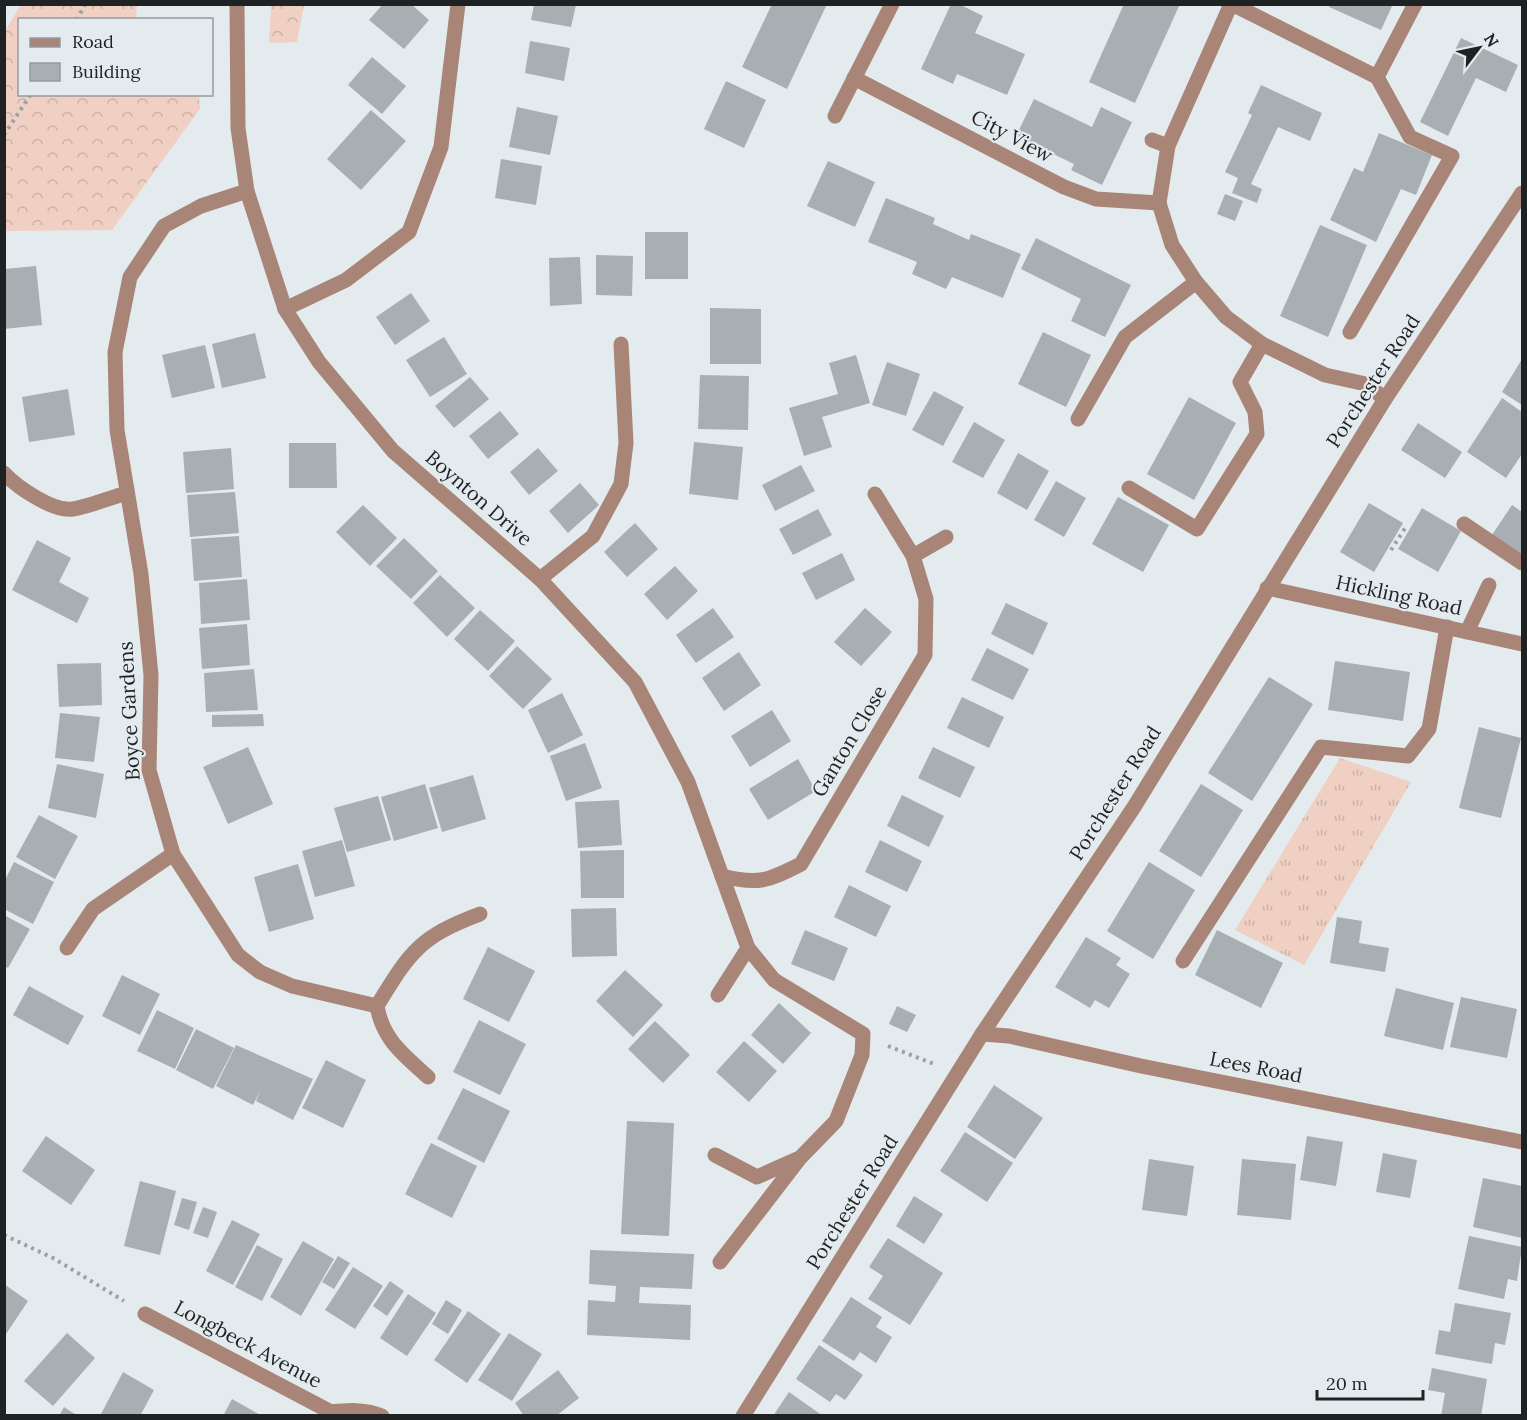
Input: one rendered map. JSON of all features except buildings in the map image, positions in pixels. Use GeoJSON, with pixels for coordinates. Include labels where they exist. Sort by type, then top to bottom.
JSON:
{"type":"FeatureCollection","features":[{"type":"Feature","properties":{"kind":"street","name":"Boynton Drive"},"geometry":{"type":"LineString","coordinates":[[237,4],[238,128],[247,191],[285,309],[319,362],[393,451],[540,579],[635,682],[688,783],[748,948],[774,980],[863,1034]]}},
{"type":"Feature","properties":{"kind":"street"},"geometry":{"type":"LineString","coordinates":[[285,309],[346,280],[409,232],[441,147],[458,4]]}},
{"type":"Feature","properties":{"kind":"street"},"geometry":{"type":"LineString","coordinates":[[835,116],[892,4]]}},
{"type":"Feature","properties":{"kind":"street"},"geometry":{"type":"LineString","coordinates":[[1350,332],[1452,156],[1410,137],[1377,76],[1231,4],[1168,146],[1159,203],[1172,246],[1196,282],[1226,317],[1262,344],[1325,375],[1366,384],[1385,399]]}},
{"type":"Feature","properties":{"kind":"street"},"geometry":{"type":"LineString","coordinates":[[1377,76],[1415,4]]}},
{"type":"Feature","properties":{"kind":"street","name":"City View"},"geometry":{"type":"LineString","coordinates":[[855,78],[1065,187],[1096,199],[1159,203]]}},
{"type":"Feature","properties":{"kind":"street"},"geometry":{"type":"LineString","coordinates":[[1152,140],[1168,146]]}},
{"type":"Feature","properties":{"kind":"street","name":"Boyce Gardens"},"geometry":{"type":"LineString","coordinates":[[247,191],[201,206],[164,226],[130,277],[114,352],[117,430],[141,574],[151,675],[149,770],[173,854],[238,955],[260,972],[292,986],[377,1006]]}},
{"type":"Feature","properties":{"kind":"street","name":"Porchester Road"},"geometry":{"type":"LineString","coordinates":[[742,1416],[982,1034],[1134,807],[1385,399],[1522,193]]}},
{"type":"Feature","properties":{"kind":"street"},"geometry":{"type":"LineString","coordinates":[[1078,419],[1125,337],[1196,282]]}},
{"type":"Feature","properties":{"kind":"street"},"geometry":{"type":"LineString","coordinates":[[540,579],[593,536],[621,484],[626,443],[621,344]]}},
{"type":"Feature","properties":{"kind":"street"},"geometry":{"type":"LineString","coordinates":[[1129,488],[1197,529],[1257,434],[1255,412],[1240,382],[1262,344]]}},
{"type":"Feature","properties":{"kind":"street"},"geometry":{"type":"LineString","coordinates":[[4,473],[14,483],[45,502],[71,510],[127,493]]}},
{"type":"Feature","properties":{"kind":"street","name":"Ganton Close"},"geometry":{"type":"LineString","coordinates":[[722,876],[748,883],[770,880],[801,864],[925,655],[926,599],[913,556],[875,494]]}},
{"type":"Feature","properties":{"kind":"street"},"geometry":{"type":"LineString","coordinates":[[1464,524],[1522,563]]}},
{"type":"Feature","properties":{"kind":"street"},"geometry":{"type":"LineString","coordinates":[[913,556],[946,537]]}},
{"type":"Feature","properties":{"kind":"street"},"geometry":{"type":"LineString","coordinates":[[1467,632],[1489,585]]}},
{"type":"Feature","properties":{"kind":"street","name":"Hickling Road"},"geometry":{"type":"LineString","coordinates":[[1267,588],[1467,632],[1521,638]]}},
{"type":"Feature","properties":{"kind":"street"},"geometry":{"type":"LineString","coordinates":[[1183,961],[1322,747],[1408,756],[1429,729],[1447,627]]}},
{"type":"Feature","properties":{"kind":"street"},"geometry":{"type":"LineString","coordinates":[[67,948],[93,909],[173,854]]}},
{"type":"Feature","properties":{"kind":"street"},"geometry":{"type":"LineString","coordinates":[[428,1077],[400,1052],[381,1026],[377,1006],[397,973],[420,944],[445,927],[480,914]]}},
{"type":"Feature","properties":{"kind":"street"},"geometry":{"type":"LineString","coordinates":[[718,995],[748,948]]}},
{"type":"Feature","properties":{"kind":"street"},"geometry":{"type":"LineString","coordinates":[[720,1262],[800,1158],[836,1121],[862,1054],[863,1034]]}},
{"type":"Feature","properties":{"kind":"street","name":"Lees Road"},"geometry":{"type":"LineString","coordinates":[[982,1034],[1009,1036],[1140,1066],[1522,1142]]}},
{"type":"Feature","properties":{"kind":"street"},"geometry":{"type":"LineString","coordinates":[[715,1155],[758,1177],[800,1158]]}},
{"type":"Feature","properties":{"kind":"street","name":"Longbeck Avenue"},"geometry":{"type":"LineString","coordinates":[[145,1314],[331,1414],[357,1411],[382,1416]]}},
{"type":"Feature","properties":{"kind":"path"},"geometry":{"type":"LineString","coordinates":[[78,18],[86,4]]}},
{"type":"Feature","properties":{"kind":"path"},"geometry":{"type":"LineString","coordinates":[[4,135],[30,96]]}},
{"type":"Feature","properties":{"kind":"path"},"geometry":{"type":"LineString","coordinates":[[1391,550],[1407,525]]}},
{"type":"Feature","properties":{"kind":"path"},"geometry":{"type":"LineString","coordinates":[[863,1034],[931,1062],[954,1081]]}},
{"type":"Feature","properties":{"kind":"path"},"geometry":{"type":"LineString","coordinates":[[4,1235],[53,1258],[145,1314]]}},
{"type":"Feature","properties":{"kind":"green space"},"geometry":{"type":"Polygon","coordinates":[[[21,4],[137,5],[136,18],[18,18],[18,96],[199,96],[200,109],[112,230],[5,231],[5,31],[21,4]]]}},
{"type":"Feature","properties":{"kind":"green space"},"geometry":{"type":"Polygon","coordinates":[[[271,5],[304,5],[297,42],[269,43],[271,5]]]}},
{"type":"Feature","properties":{"kind":"green space"},"geometry":{"type":"Polygon","coordinates":[[[1340,758],[1411,782],[1304,965],[1235,930],[1340,758]]]}}]}
